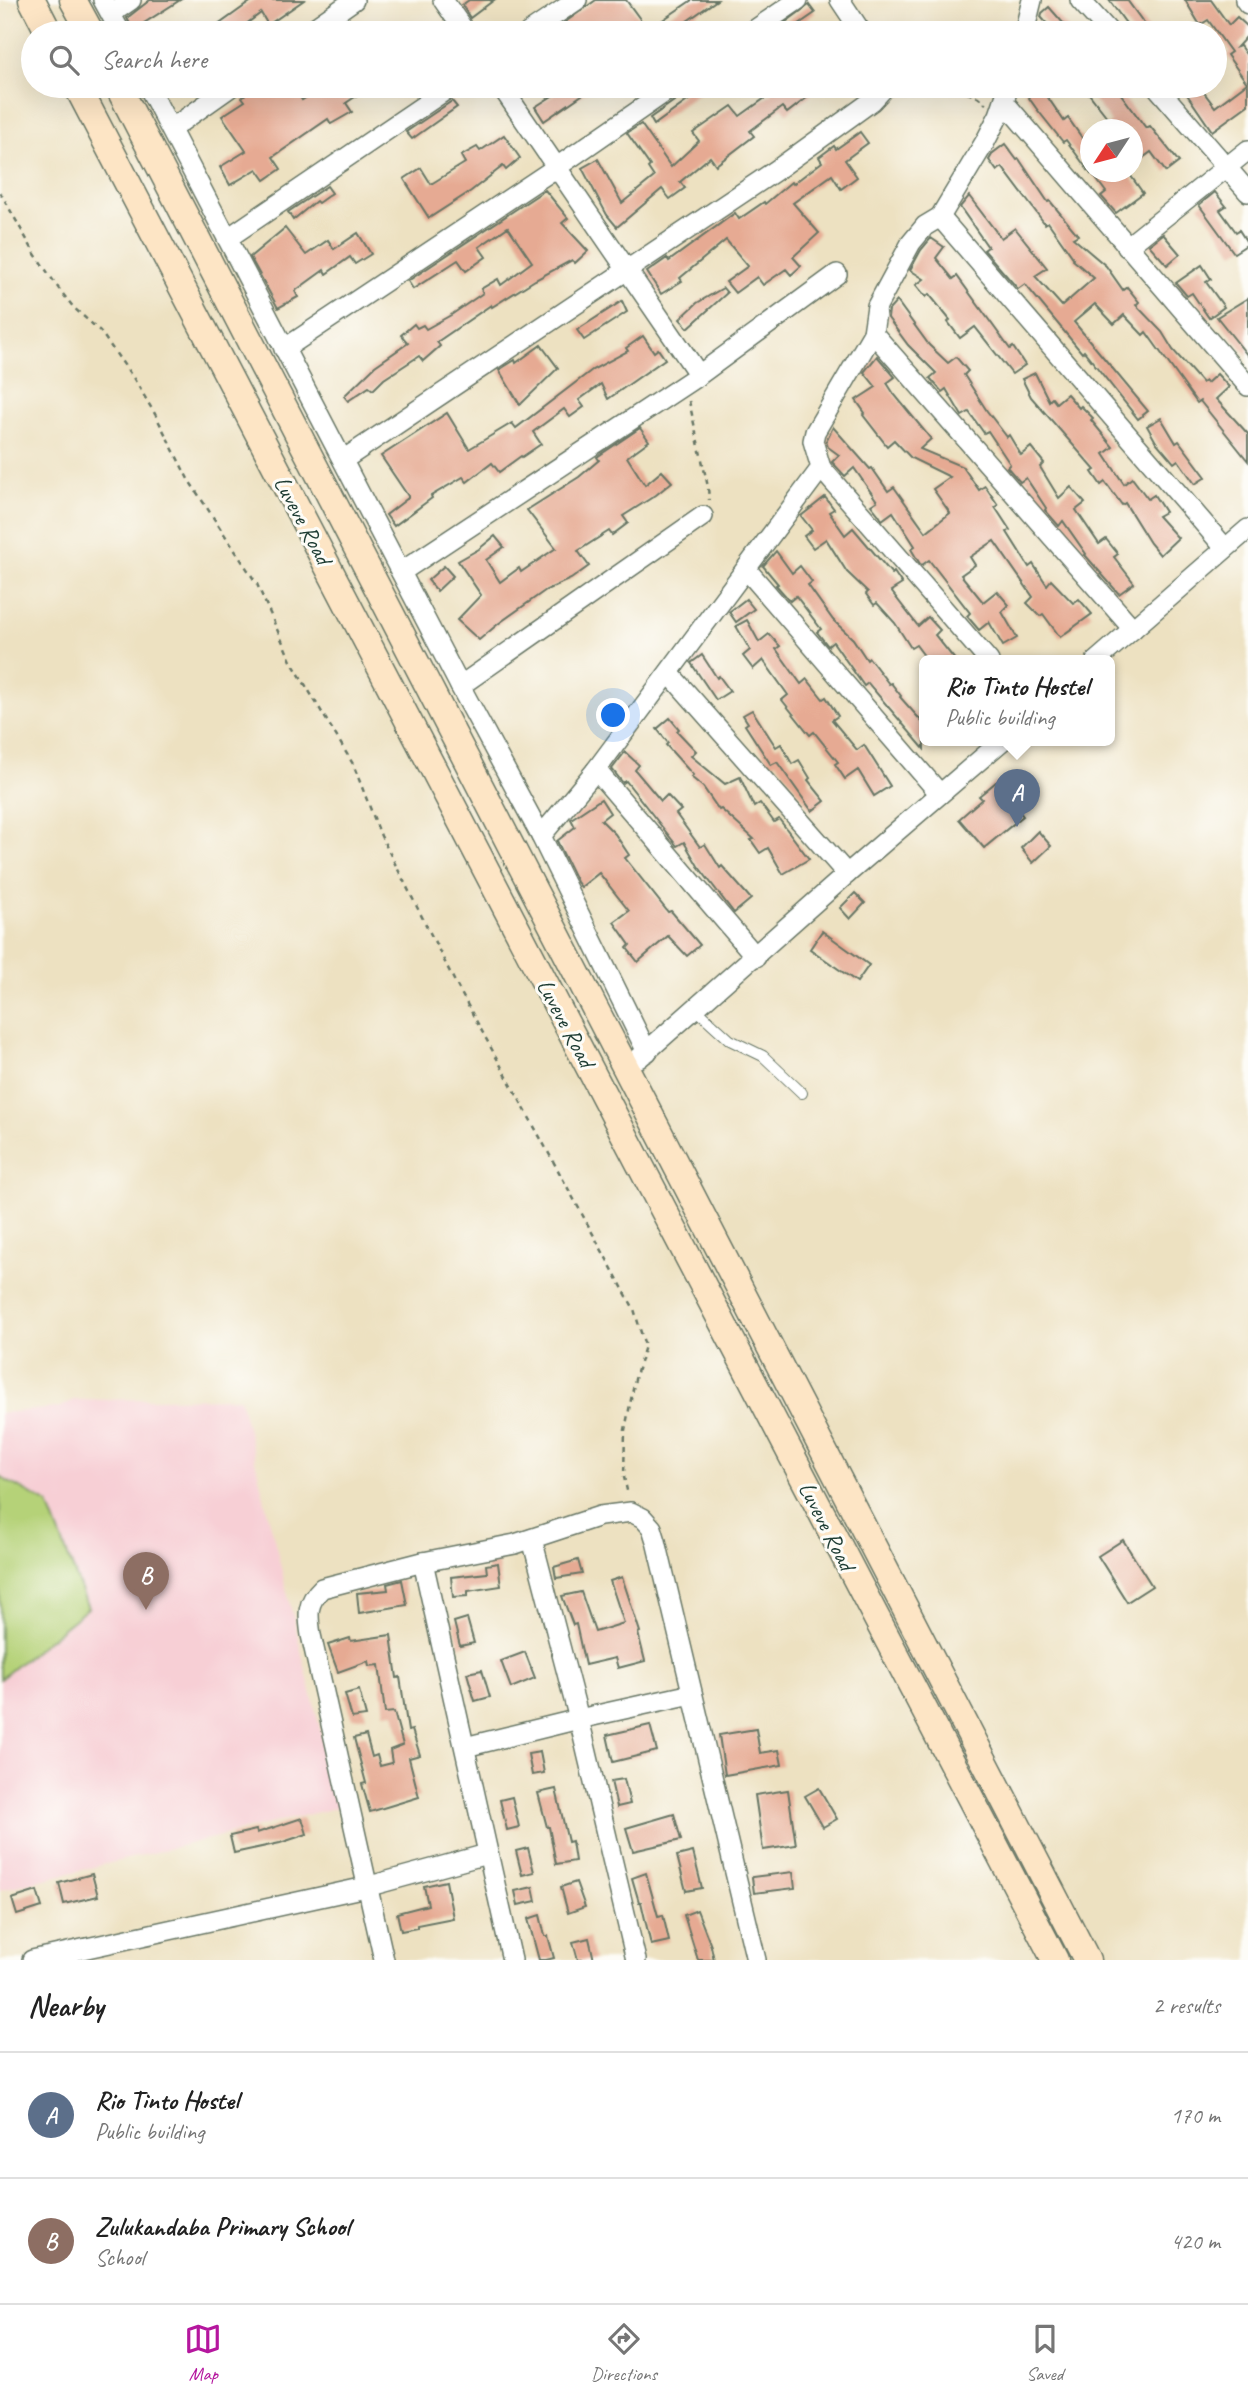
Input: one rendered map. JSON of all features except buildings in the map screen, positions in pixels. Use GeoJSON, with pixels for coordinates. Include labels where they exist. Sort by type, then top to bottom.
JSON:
{"type":"FeatureCollection","features":[{"type":"Feature","properties":{"kind":"street"},"geometry":{"type":"LineString","coordinates":[[32,0],[43,21]]}},
{"type":"Feature","properties":{"kind":"street"},"geometry":{"type":"LineString","coordinates":[[73,0],[84,21]]}},
{"type":"Feature","properties":{"kind":"street"},"geometry":{"type":"LineString","coordinates":[[107,7],[131,0]]}},
{"type":"Feature","properties":{"kind":"street"},"geometry":{"type":"LineString","coordinates":[[324,21],[354,0]]}},
{"type":"Feature","properties":{"kind":"street"},"geometry":{"type":"LineString","coordinates":[[443,0],[458,21]]}},
{"type":"Feature","properties":{"kind":"street"},"geometry":{"type":"LineString","coordinates":[[545,21],[576,0]]}},
{"type":"Feature","properties":{"kind":"street"},"geometry":{"type":"LineString","coordinates":[[767,21],[798,0]]}},
{"type":"Feature","properties":{"kind":"street"},"geometry":{"type":"LineString","coordinates":[[840,0],[854,21]]}},
{"type":"Feature","properties":{"kind":"street"},"geometry":{"type":"LineString","coordinates":[[1027,21],[1032,0]]}},
{"type":"Feature","properties":{"kind":"street"},"geometry":{"type":"LineString","coordinates":[[1080,0],[1099,21]]}},
{"type":"Feature","properties":{"kind":"street","name":"Luveve Road"},"geometry":{"type":"LineString","coordinates":[[82,98],[1055,1960]]}},
{"type":"Feature","properties":{"kind":"street","name":"Luveve Road"},"geometry":{"type":"LineString","coordinates":[[124,98],[1087,1960]]}},
{"type":"Feature","properties":{"kind":"street"},"geometry":{"type":"LineString","coordinates":[[154,98],[460,686],[541,836],[647,1052]]}},
{"type":"Feature","properties":{"kind":"street"},"geometry":{"type":"LineString","coordinates":[[171,129],[215,98]]}},
{"type":"Feature","properties":{"kind":"street"},"geometry":{"type":"LineString","coordinates":[[228,239],[434,98]]}},
{"type":"Feature","properties":{"kind":"street"},"geometry":{"type":"LineString","coordinates":[[509,98],[628,270],[693,379]]}},
{"type":"Feature","properties":{"kind":"street"},"geometry":{"type":"LineString","coordinates":[[284,349],[657,98]]}},
{"type":"Feature","properties":{"kind":"street"},"geometry":{"type":"LineString","coordinates":[[343,460],[628,270],[875,98]]}},
{"type":"Feature","properties":{"kind":"street"},"geometry":{"type":"LineString","coordinates":[[1167,98],[1248,192]]}},
{"type":"Feature","properties":{"kind":"street"},"geometry":{"type":"LineString","coordinates":[[984,655],[821,468],[813,441],[815,432],[873,333],[877,306],[911,243],[925,226],[940,217],[1004,101],[1248,386]]}},
{"type":"Feature","properties":{"kind":"street"},"geometry":{"type":"LineString","coordinates":[[1127,247],[1248,150]]}},
{"type":"Feature","properties":{"kind":"street"},"geometry":{"type":"LineString","coordinates":[[940,217],[1226,548]]}},
{"type":"Feature","properties":{"kind":"street"},"geometry":{"type":"LineString","coordinates":[[401,572],[693,379],[837,274]]}},
{"type":"Feature","properties":{"kind":"street"},"geometry":{"type":"LineString","coordinates":[[873,333],[1133,629]]}},
{"type":"Feature","properties":{"kind":"street"},"geometry":{"type":"LineString","coordinates":[[541,836],[596,770],[821,468]]}},
{"type":"Feature","properties":{"kind":"street"},"geometry":{"type":"LineString","coordinates":[[460,686],[703,516]]}},
{"type":"Feature","properties":{"kind":"street"},"geometry":{"type":"LineString","coordinates":[[1103,655],[1248,528]]}},
{"type":"Feature","properties":{"kind":"street"},"geometry":{"type":"LineString","coordinates":[[747,570],[940,794]]}},
{"type":"Feature","properties":{"kind":"street"},"geometry":{"type":"LineString","coordinates":[[669,673],[847,874]]}},
{"type":"Feature","properties":{"kind":"street"},"geometry":{"type":"LineString","coordinates":[[624,1068],[647,1052],[996,746]]}},
{"type":"Feature","properties":{"kind":"street"},"geometry":{"type":"LineString","coordinates":[[596,770],[755,957]]}},
{"type":"Feature","properties":{"kind":"street"},"geometry":{"type":"LineString","coordinates":[[384,1960],[308,1611],[314,1596],[322,1588],[423,1562],[515,1544],[600,1516],[631,1512],[643,1518],[652,1528],[656,1541],[756,1960]]}},
{"type":"Feature","properties":{"kind":"street"},"geometry":{"type":"LineString","coordinates":[[532,1539],[579,1719],[636,1960]]}},
{"type":"Feature","properties":{"kind":"street"},"geometry":{"type":"LineString","coordinates":[[423,1562],[512,1960]]}},
{"type":"Feature","properties":{"kind":"street"},"geometry":{"type":"LineString","coordinates":[[465,1747],[692,1695]]}},
{"type":"Feature","properties":{"kind":"street"},"geometry":{"type":"LineString","coordinates":[[32,1960],[366,1886],[487,1854]]}},
{"type":"Feature","properties":{"kind":"lane"},"geometry":{"type":"LineString","coordinates":[[696,1009],[730,1040],[763,1056],[802,1093]]}},
{"type":"Feature","properties":{"kind":"path"},"geometry":{"type":"LineString","coordinates":[[984,98],[1004,101]]}},
{"type":"Feature","properties":{"kind":"path"},"geometry":{"type":"LineString","coordinates":[[0,192],[35,254],[59,289],[100,331],[134,379],[188,479],[257,584],[291,661],[353,764],[381,836],[455,982],[634,1309],[645,1346],[625,1430],[624,1477],[631,1512]]}},
{"type":"Feature","properties":{"kind":"path"},"geometry":{"type":"LineString","coordinates":[[693,379],[710,496],[703,516]]}},
{"type":"Feature","properties":{"kind":"shaded area"},"geometry":{"type":"Polygon","coordinates":[[[240,1398],[339,1807],[0,1890],[0,1413],[58,1408],[74,1400],[240,1398]]]}},
{"type":"Feature","properties":{"kind":"green space"},"geometry":{"type":"Polygon","coordinates":[[[0,1477],[48,1504],[88,1608],[0,1679],[0,1477]]]}},
{"type":"Feature","properties":{"kind":"place","name":"Rio Tinto Hostel"},"geometry":{"type":"Point","coordinates":[1017,827]}},
{"type":"Feature","properties":{"kind":"place","name":"Zulukandaba Primary School"},"geometry":{"type":"Point","coordinates":[146,1610]}}]}
